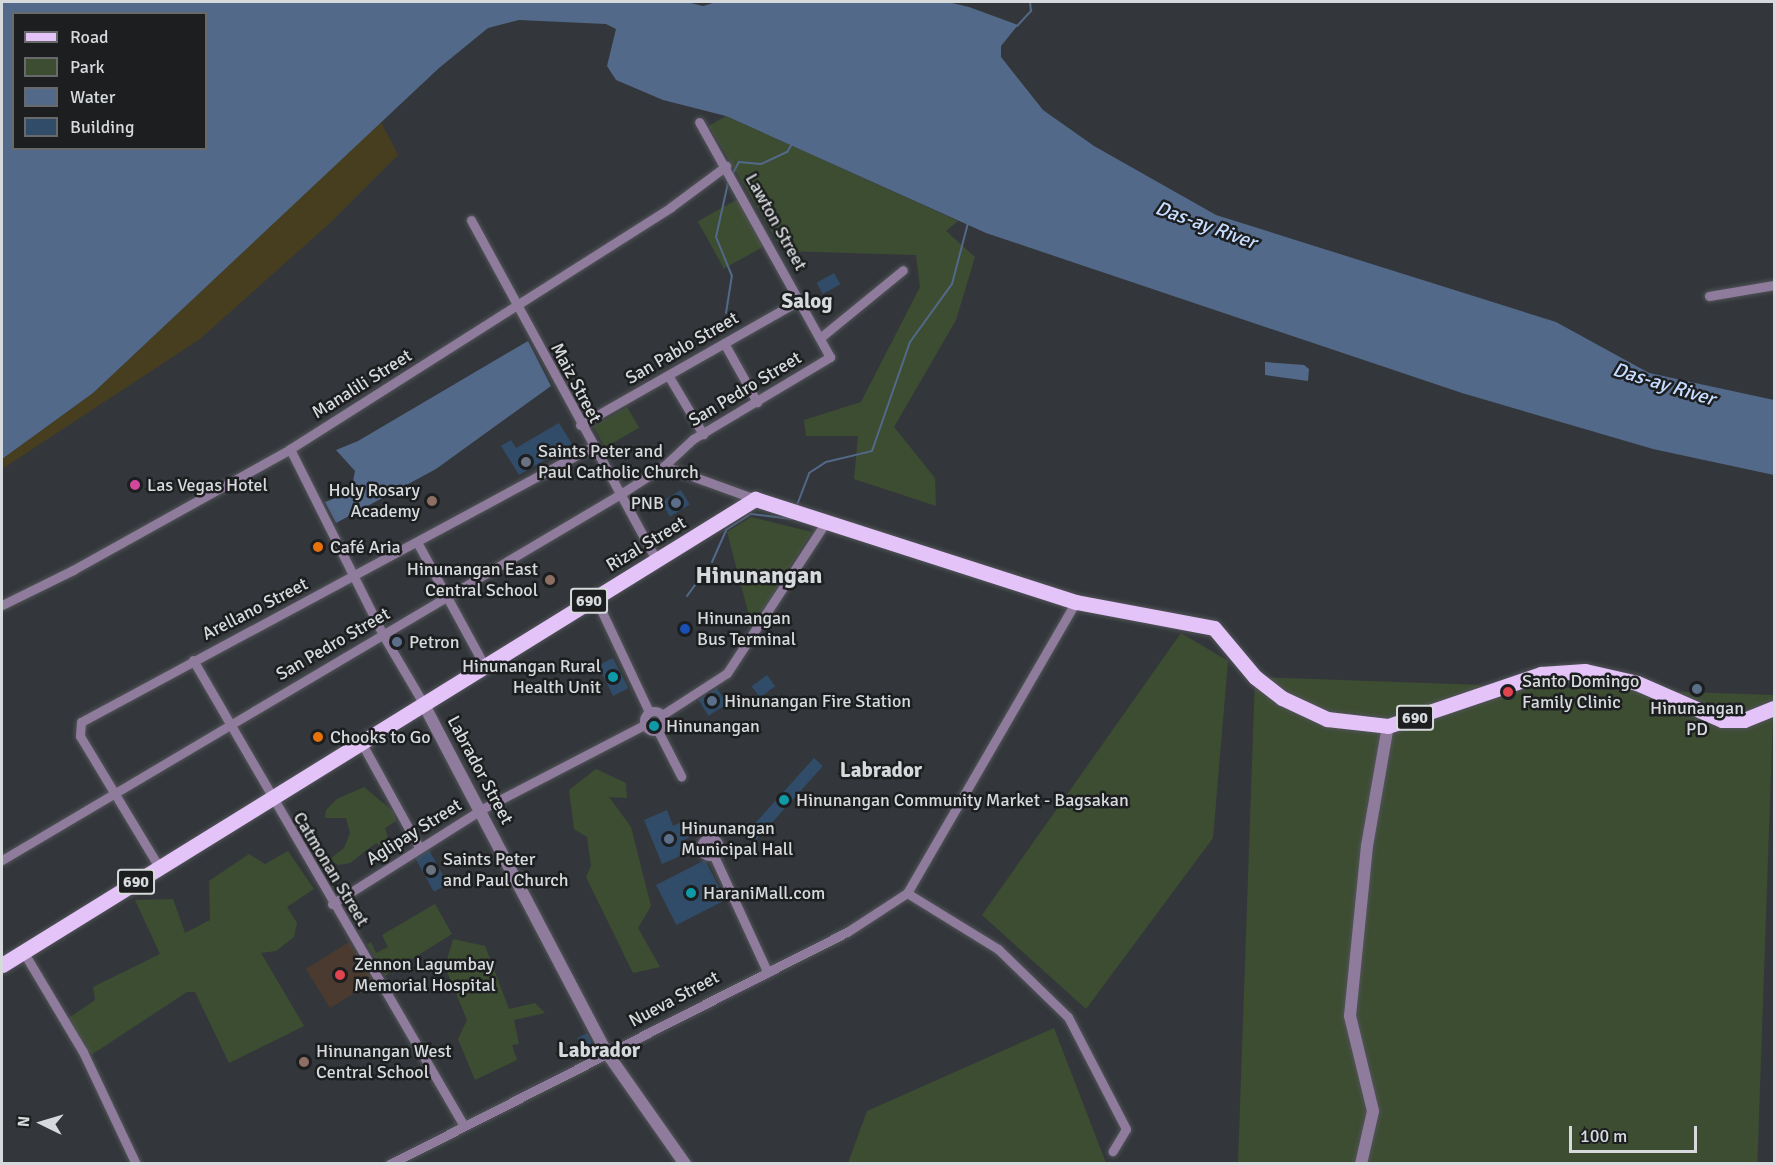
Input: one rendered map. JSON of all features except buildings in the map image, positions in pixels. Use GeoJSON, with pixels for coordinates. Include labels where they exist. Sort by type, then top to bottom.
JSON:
{"type":"FeatureCollection","features":[{"type":"Feature","properties":{"kind":"main road","name":"690"},"geometry":{"type":"LineString","coordinates":[[755,499],[1076,602],[1214,628],[1255,677],[1282,698],[1327,719],[1388,726],[1540,674],[1585,671],[1637,683],[1722,720],[1744,720],[1774,708]]}},
{"type":"Feature","properties":{"kind":"main road","name":"Rizal Street"},"geometry":{"type":"LineString","coordinates":[[271,799],[755,499]]}},
{"type":"Feature","properties":{"kind":"main road","name":"690"},"geometry":{"type":"LineString","coordinates":[[2,965],[271,799]]}},
{"type":"Feature","properties":{"kind":"street","name":"Lawton Street"},"geometry":{"type":"LineString","coordinates":[[699,122],[726,166],[830,357]]}},
{"type":"Feature","properties":{"kind":"street","name":"Manalili Street"},"geometry":{"type":"LineString","coordinates":[[2,605],[73,570],[290,449],[671,207],[726,166]]}},
{"type":"Feature","properties":{"kind":"street","name":"Maiz Street"},"geometry":{"type":"LineString","coordinates":[[471,220],[580,426],[656,560]]}},
{"type":"Feature","properties":{"kind":"street"},"geometry":{"type":"LineString","coordinates":[[820,338],[903,270]]}},
{"type":"Feature","properties":{"kind":"street"},"geometry":{"type":"LineString","coordinates":[[1710,296],[1774,285]]}},
{"type":"Feature","properties":{"kind":"street","name":"San Pablo Street"},"geometry":{"type":"LineString","coordinates":[[580,426],[800,300]]}},
{"type":"Feature","properties":{"kind":"street"},"geometry":{"type":"LineString","coordinates":[[723,343],[757,402]]}},
{"type":"Feature","properties":{"kind":"street","name":"San Pedro Street"},"geometry":{"type":"LineString","coordinates":[[2,860],[116,793],[226,723],[383,635],[619,495],[664,466],[703,434],[830,357]]}},
{"type":"Feature","properties":{"kind":"street"},"geometry":{"type":"LineString","coordinates":[[668,375],[703,434]]}},
{"type":"Feature","properties":{"kind":"street","name":"Arellano Street"},"geometry":{"type":"LineString","coordinates":[[159,867],[80,736],[81,722],[592,447]]}},
{"type":"Feature","properties":{"kind":"street","name":"Labrador Street"},"geometry":{"type":"LineString","coordinates":[[290,449],[383,635],[482,809],[607,1053],[685,1164]]}},
{"type":"Feature","properties":{"kind":"street"},"geometry":{"type":"LineString","coordinates":[[664,466],[755,499]]}},
{"type":"Feature","properties":{"kind":"street"},"geometry":{"type":"LineString","coordinates":[[681,776],[658,731],[662,715],[727,673],[741,656],[825,523]]}},
{"type":"Feature","properties":{"kind":"street"},"geometry":{"type":"LineString","coordinates":[[417,542],[484,665]]}},
{"type":"Feature","properties":{"kind":"street"},"geometry":{"type":"LineString","coordinates":[[595,597],[649,712],[644,726],[658,731]]}},
{"type":"Feature","properties":{"kind":"street"},"geometry":{"type":"LineString","coordinates":[[1076,602],[907,893],[998,949],[1068,1017],[1126,1130],[1113,1151]]}},
{"type":"Feature","properties":{"kind":"street","name":"Catmonan Street"},"geometry":{"type":"LineString","coordinates":[[193,660],[226,723],[463,1124]]}},
{"type":"Feature","properties":{"kind":"street"},"geometry":{"type":"LineString","coordinates":[[649,712],[662,715]]}},
{"type":"Feature","properties":{"kind":"street","name":"Aglipay Street"},"geometry":{"type":"LineString","coordinates":[[332,904],[482,809],[644,726]]}},
{"type":"Feature","properties":{"kind":"street"},"geometry":{"type":"LineString","coordinates":[[1360,1164],[1373,1111],[1350,1016],[1367,846],[1388,726]]}},
{"type":"Feature","properties":{"kind":"street"},"geometry":{"type":"LineString","coordinates":[[362,742],[419,847]]}},
{"type":"Feature","properties":{"kind":"street"},"geometry":{"type":"LineString","coordinates":[[714,856],[766,969]]}},
{"type":"Feature","properties":{"kind":"street","name":"Nueva Street"},"geometry":{"type":"LineString","coordinates":[[390,1164],[463,1124],[607,1053],[766,969],[847,932],[907,893]]}},
{"type":"Feature","properties":{"kind":"street"},"geometry":{"type":"LineString","coordinates":[[24,953],[83,1052],[136,1164]]}},
{"type":"Feature","properties":{"kind":"shaded area","name":"Zennon Lagumbay Memorial Hospital"},"geometry":{"type":"Polygon","coordinates":[[[349,942],[373,981],[330,1008],[306,969],[349,942]]]}},
{"type":"Feature","properties":{"kind":"green space"},"geometry":{"type":"Polygon","coordinates":[[[726,116],[958,221],[946,231],[975,257],[956,320],[894,427],[935,478],[936,506],[854,479],[858,436],[806,436],[804,420],[861,402],[920,287],[916,255],[783,251],[709,126],[726,116]]]}},
{"type":"Feature","properties":{"kind":"green space"},"geometry":{"type":"Polygon","coordinates":[[[738,199],[764,246],[724,269],[698,221],[738,199]]]}},
{"type":"Feature","properties":{"kind":"green space"},"geometry":{"type":"Polygon","coordinates":[[[627,407],[639,428],[605,447],[593,427],[627,407]]]}},
{"type":"Feature","properties":{"kind":"green space"},"geometry":{"type":"Polygon","coordinates":[[[751,517],[812,532],[752,627],[727,532],[751,517]]]}},
{"type":"Feature","properties":{"kind":"green space"},"geometry":{"type":"Polygon","coordinates":[[[1181,633],[1228,661],[1213,838],[1086,1009],[982,915],[1181,633]]]}},
{"type":"Feature","properties":{"kind":"green space"},"geometry":{"type":"Polygon","coordinates":[[[1255,677],[1774,695],[1757,1164],[1238,1164],[1255,677]]]}},
{"type":"Feature","properties":{"kind":"green space"},"geometry":{"type":"Polygon","coordinates":[[[596,769],[626,783],[627,798],[609,797],[631,827],[651,906],[638,928],[660,967],[633,973],[586,877],[591,866],[587,837],[574,829],[569,790],[596,769]]]}},
{"type":"Feature","properties":{"kind":"green space"},"geometry":{"type":"Polygon","coordinates":[[[364,787],[394,812],[396,821],[385,828],[388,838],[381,846],[376,843],[350,863],[338,865],[330,859],[344,848],[350,833],[346,818],[325,818],[326,810],[337,799],[364,787]]]}},
{"type":"Feature","properties":{"kind":"green space"},"geometry":{"type":"Polygon","coordinates":[[[288,851],[314,889],[287,907],[297,923],[294,937],[276,951],[261,953],[304,1026],[229,1063],[195,992],[187,992],[91,1055],[66,1020],[95,1000],[93,987],[160,954],[135,900],[173,899],[185,933],[210,920],[209,881],[249,854],[265,864],[288,851]]]}},
{"type":"Feature","properties":{"kind":"green space"},"geometry":{"type":"Polygon","coordinates":[[[435,904],[452,934],[385,976],[367,944],[371,942],[376,953],[388,947],[382,935],[435,904]]]}},
{"type":"Feature","properties":{"kind":"green space"},"geometry":{"type":"Polygon","coordinates":[[[453,939],[485,946],[509,1009],[535,1003],[545,1013],[514,1020],[519,1044],[512,1045],[517,1060],[475,1080],[458,1039],[467,1020],[445,967],[453,939]]]}},
{"type":"Feature","properties":{"kind":"green space"},"geometry":{"type":"Polygon","coordinates":[[[1054,1028],[1106,1163],[848,1163],[867,1111],[1054,1028]]]}},
{"type":"Feature","properties":{"kind":"sand"},"geometry":{"type":"Polygon","coordinates":[[[381,122],[398,155],[330,223],[200,339],[2,469],[2,459],[93,393],[381,122]]]}},
{"type":"Feature","properties":{"kind":"water","name":"Das-ay River"},"geometry":{"type":"Polygon","coordinates":[[[2,2],[687,2],[703,6],[716,2],[948,2],[969,7],[1018,25],[1001,46],[1001,57],[1043,110],[1094,146],[1216,215],[1556,322],[1649,373],[1774,400],[1774,475],[1653,449],[1462,393],[986,233],[726,116],[663,100],[616,80],[607,66],[616,29],[606,24],[519,20],[488,28],[439,68],[93,393],[2,459],[2,2]]]}},
{"type":"Feature","properties":{"kind":"water"},"geometry":{"type":"Polygon","coordinates":[[[528,341],[551,386],[436,469],[336,523],[325,502],[351,492],[355,471],[336,450],[358,441],[528,341]]]}},
{"type":"Feature","properties":{"kind":"water"},"geometry":{"type":"Polygon","coordinates":[[[1265,362],[1304,365],[1309,369],[1308,381],[1265,375],[1265,362]]]}},
{"type":"Feature","properties":{"kind":"waterway"},"geometry":{"type":"LineString","coordinates":[[1017,26],[1031,11],[1030,2]]}},
{"type":"Feature","properties":{"kind":"waterway"},"geometry":{"type":"LineString","coordinates":[[732,175],[739,162],[761,164],[787,152],[792,144]]}},
{"type":"Feature","properties":{"kind":"waterway"},"geometry":{"type":"LineString","coordinates":[[726,313],[732,276],[716,237],[728,183]]}},
{"type":"Feature","properties":{"kind":"waterway"},"geometry":{"type":"LineString","coordinates":[[797,505],[809,473],[826,462],[872,451],[910,342],[952,284],[968,223]]}},
{"type":"Feature","properties":{"kind":"waterway"},"geometry":{"type":"LineString","coordinates":[[712,562],[726,530],[751,514],[792,519]]}},
{"type":"Feature","properties":{"kind":"waterway"},"geometry":{"type":"LineString","coordinates":[[687,596],[704,573]]}},
{"type":"Feature","properties":{"kind":"place","name":"Saints Peter and Paul Catholic Church"},"geometry":{"type":"Point","coordinates":[526,462]}},
{"type":"Feature","properties":{"kind":"place","name":"Las Vegas Hotel"},"geometry":{"type":"Point","coordinates":[135,485]}},
{"type":"Feature","properties":{"kind":"place","name":"Holy Rosary Academy"},"geometry":{"type":"Point","coordinates":[432,501]}},
{"type":"Feature","properties":{"kind":"place","name":"PNB"},"geometry":{"type":"Point","coordinates":[676,503]}},
{"type":"Feature","properties":{"kind":"place","name":"Café Aria"},"geometry":{"type":"Point","coordinates":[318,547]}},
{"type":"Feature","properties":{"kind":"place","name":"Hinunangan East Central School"},"geometry":{"type":"Point","coordinates":[550,580]}},
{"type":"Feature","properties":{"kind":"place","name":"Hinunangan Bus Terminal"},"geometry":{"type":"Point","coordinates":[685,629]}},
{"type":"Feature","properties":{"kind":"place","name":"Petron"},"geometry":{"type":"Point","coordinates":[397,642]}},
{"type":"Feature","properties":{"kind":"place","name":"Hinunangan Rural Health Unit"},"geometry":{"type":"Point","coordinates":[613,677]}},
{"type":"Feature","properties":{"kind":"place","name":"Hinunangan PD"},"geometry":{"type":"Point","coordinates":[1697,689]}},
{"type":"Feature","properties":{"kind":"place","name":"Santo Domingo Family Clinic"},"geometry":{"type":"Point","coordinates":[1508,692]}},
{"type":"Feature","properties":{"kind":"place","name":"Hinunangan Fire Station"},"geometry":{"type":"Point","coordinates":[712,701]}},
{"type":"Feature","properties":{"kind":"place","name":"Hinunangan"},"geometry":{"type":"Point","coordinates":[654,726]}},
{"type":"Feature","properties":{"kind":"place","name":"Chooks to Go"},"geometry":{"type":"Point","coordinates":[318,737]}},
{"type":"Feature","properties":{"kind":"place","name":"Hinunangan Community Market - Bagsakan"},"geometry":{"type":"Point","coordinates":[784,800]}},
{"type":"Feature","properties":{"kind":"place","name":"Hinunangan Municipal Hall"},"geometry":{"type":"Point","coordinates":[669,839]}},
{"type":"Feature","properties":{"kind":"place","name":"Saints Peter and Paul Church"},"geometry":{"type":"Point","coordinates":[431,870]}},
{"type":"Feature","properties":{"kind":"place","name":"HaraniMall.com"},"geometry":{"type":"Point","coordinates":[691,893]}},
{"type":"Feature","properties":{"kind":"place","name":"Zennon Lagumbay Memorial Hospital"},"geometry":{"type":"Point","coordinates":[340,975]}},
{"type":"Feature","properties":{"kind":"place","name":"Hinunangan West Central School"},"geometry":{"type":"Point","coordinates":[304,1062]}},
{"type":"Feature","properties":{"kind":"district","name":"Salog"},"geometry":{"type":"Point","coordinates":[807,301]}},
{"type":"Feature","properties":{"kind":"district","name":"Hinunangan"},"geometry":{"type":"Point","coordinates":[759,576]}},
{"type":"Feature","properties":{"kind":"district","name":"Labrador"},"geometry":{"type":"Point","coordinates":[881,770]}},
{"type":"Feature","properties":{"kind":"district","name":"Labrador"},"geometry":{"type":"Point","coordinates":[599,1050]}}]}
